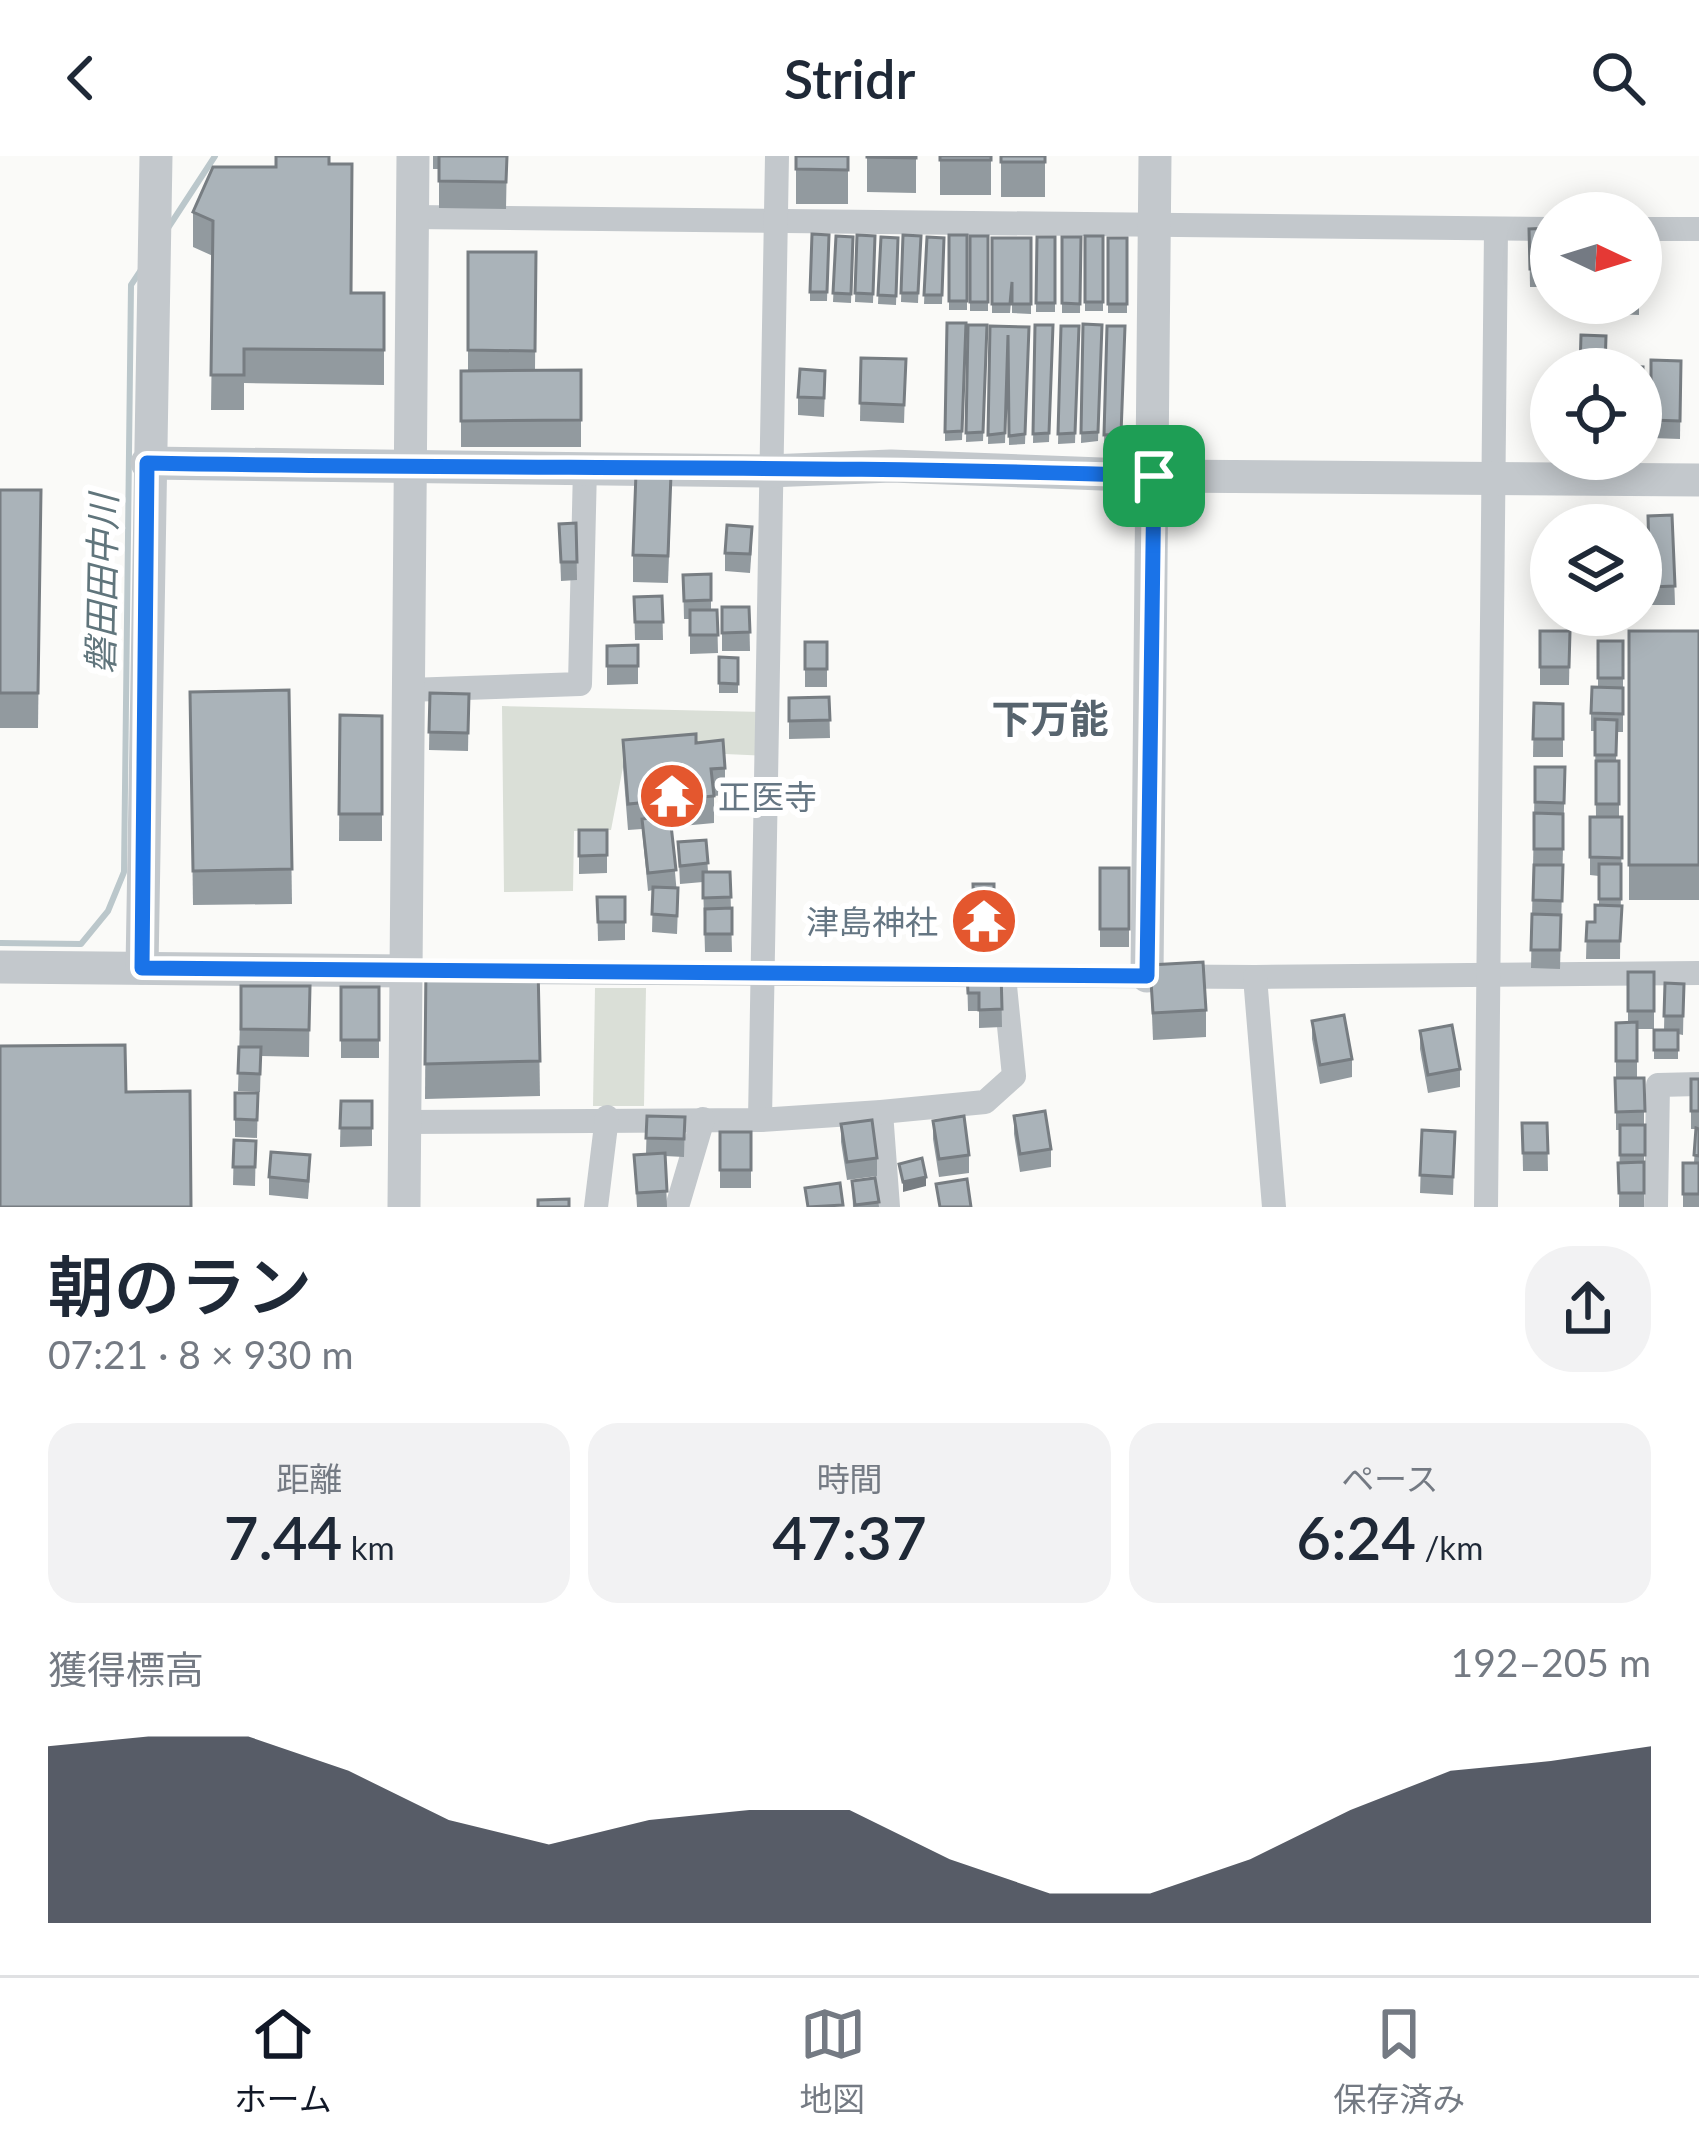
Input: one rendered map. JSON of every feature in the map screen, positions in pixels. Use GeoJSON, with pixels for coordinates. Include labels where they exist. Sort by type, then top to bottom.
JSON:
{"type":"FeatureCollection","features":[{"type":"Feature","properties":{"kind":"street"},"geometry":{"type":"LineString","coordinates":[[142,968],[147,463],[156,156]]}},
{"type":"Feature","properties":{"kind":"street"},"geometry":{"type":"LineString","coordinates":[[404,1207],[416,971],[408,690],[413,156]]}},
{"type":"Feature","properties":{"kind":"street"},"geometry":{"type":"LineString","coordinates":[[760,1120],[777,156]]}},
{"type":"Feature","properties":{"kind":"street"},"geometry":{"type":"LineString","coordinates":[[1147,976],[1155,156]]}},
{"type":"Feature","properties":{"kind":"street"},"geometry":{"type":"LineString","coordinates":[[413,218],[1530,229]]}},
{"type":"Feature","properties":{"kind":"street"},"geometry":{"type":"LineString","coordinates":[[1486,1207],[1496,229]]}},
{"type":"Feature","properties":{"kind":"street"},"geometry":{"type":"LineString","coordinates":[[1662,230],[1699,230]]}},
{"type":"Feature","properties":{"kind":"street"},"geometry":{"type":"LineString","coordinates":[[147,463],[769,471],[891,466],[1154,476],[1699,480]]}},
{"type":"Feature","properties":{"kind":"street"},"geometry":{"type":"LineString","coordinates":[[408,690],[580,683],[585,467]]}},
{"type":"Feature","properties":{"kind":"street"},"geometry":{"type":"LineString","coordinates":[[0,967],[416,971]]}},
{"type":"Feature","properties":{"kind":"street"},"geometry":{"type":"LineString","coordinates":[[472,971],[1255,977],[1699,973]]}},
{"type":"Feature","properties":{"kind":"street"},"geometry":{"type":"LineString","coordinates":[[405,1121],[760,1120],[985,1102],[1014,1076],[1004,976]]}},
{"type":"Feature","properties":{"kind":"street"},"geometry":{"type":"LineString","coordinates":[[1255,977],[1274,1207]]}},
{"type":"Feature","properties":{"kind":"street"},"geometry":{"type":"LineString","coordinates":[[1656,1207],[1658,1084],[1699,1084]]}},
{"type":"Feature","properties":{"kind":"street"},"geometry":{"type":"LineString","coordinates":[[881,1112],[888,1207]]}},
{"type":"Feature","properties":{"kind":"street"},"geometry":{"type":"LineString","coordinates":[[596,1207],[607,1118]]}},
{"type":"Feature","properties":{"kind":"street"},"geometry":{"type":"LineString","coordinates":[[677,1207],[704,1119]]}},
{"type":"Feature","properties":{"kind":"shaded area"},"geometry":{"type":"Polygon","coordinates":[[[502,706],[767,712],[767,756],[703,753],[623,767],[611,830],[574,831],[573,891],[504,892],[502,706]]]}},
{"type":"Feature","properties":{"kind":"shaded area"},"geometry":{"type":"Polygon","coordinates":[[[595,988],[646,988],[644,1106],[593,1106],[595,988]]]}},
{"type":"Feature","properties":{"kind":"building"},"geometry":{"type":"Polygon","coordinates":[[[276,156],[329,156],[329,164],[352,164],[351,293],[384,293],[384,350],[244,349],[244,375],[211,375],[213,221],[193,212],[213,167],[276,167],[276,156]]]}},
{"type":"Feature","properties":{"kind":"building"},"geometry":{"type":"Polygon","coordinates":[[[439,156],[507,156],[506,182],[439,181],[439,156]]]}},
{"type":"Feature","properties":{"kind":"building"},"geometry":{"type":"Polygon","coordinates":[[[796,156],[848,156],[848,170],[796,169],[796,156]]]}},
{"type":"Feature","properties":{"kind":"building"},"geometry":{"type":"Polygon","coordinates":[[[940,156],[991,156],[991,160],[940,160],[940,156]]]}},
{"type":"Feature","properties":{"kind":"building"},"geometry":{"type":"Polygon","coordinates":[[[1001,156],[1045,156],[1045,162],[1001,162],[1001,156]]]}},
{"type":"Feature","properties":{"kind":"building"},"geometry":{"type":"Polygon","coordinates":[[[812,234],[829,235],[827,292],[810,292],[812,234]]]}},
{"type":"Feature","properties":{"kind":"building"},"geometry":{"type":"Polygon","coordinates":[[[857,235],[875,236],[873,294],[855,293],[857,235]]]}},
{"type":"Feature","properties":{"kind":"building"},"geometry":{"type":"Polygon","coordinates":[[[903,235],[921,236],[918,293],[901,293],[903,235]]]}},
{"type":"Feature","properties":{"kind":"building"},"geometry":{"type":"Polygon","coordinates":[[[949,235],[967,235],[967,301],[949,301],[949,235]]]}},
{"type":"Feature","properties":{"kind":"building"},"geometry":{"type":"Polygon","coordinates":[[[836,236],[853,237],[851,294],[833,293],[836,236]]]}},
{"type":"Feature","properties":{"kind":"building"},"geometry":{"type":"Polygon","coordinates":[[[970,236],[988,236],[988,302],[970,302],[970,236]]]}},
{"type":"Feature","properties":{"kind":"building"},"geometry":{"type":"Polygon","coordinates":[[[1085,236],[1103,236],[1103,302],[1085,302],[1085,236]]]}},
{"type":"Feature","properties":{"kind":"building"},"geometry":{"type":"Polygon","coordinates":[[[881,237],[898,238],[896,296],[878,295],[881,237]]]}},
{"type":"Feature","properties":{"kind":"building"},"geometry":{"type":"Polygon","coordinates":[[[927,237],[944,238],[942,295],[924,295],[927,237]]]}},
{"type":"Feature","properties":{"kind":"building"},"geometry":{"type":"Polygon","coordinates":[[[1037,237],[1055,237],[1055,303],[1036,303],[1037,237]]]}},
{"type":"Feature","properties":{"kind":"building"},"geometry":{"type":"Polygon","coordinates":[[[1062,237],[1081,237],[1080,304],[1062,303],[1062,237]]]}},
{"type":"Feature","properties":{"kind":"building"},"geometry":{"type":"Polygon","coordinates":[[[992,238],[1031,238],[1031,304],[1012,304],[1012,282],[1010,304],[992,304],[992,238]]]}},
{"type":"Feature","properties":{"kind":"building"},"geometry":{"type":"Polygon","coordinates":[[[1108,238],[1127,238],[1127,304],[1108,304],[1108,238]]]}},
{"type":"Feature","properties":{"kind":"building"},"geometry":{"type":"Polygon","coordinates":[[[468,252],[536,252],[535,351],[468,350],[468,252]]]}},
{"type":"Feature","properties":{"kind":"building"},"geometry":{"type":"Polygon","coordinates":[[[947,323],[966,323],[962,431],[945,432],[947,323]]]}},
{"type":"Feature","properties":{"kind":"building"},"geometry":{"type":"Polygon","coordinates":[[[1083,324],[1102,325],[1098,432],[1081,433],[1083,324]]]}},
{"type":"Feature","properties":{"kind":"building"},"geometry":{"type":"Polygon","coordinates":[[[968,325],[987,325],[983,432],[966,433],[968,325]]]}},
{"type":"Feature","properties":{"kind":"building"},"geometry":{"type":"Polygon","coordinates":[[[1035,325],[1053,325],[1049,433],[1033,434],[1035,325]]]}},
{"type":"Feature","properties":{"kind":"building"},"geometry":{"type":"Polygon","coordinates":[[[990,326],[1029,327],[1025,434],[1009,436],[1008,335],[1005,433],[988,435],[990,326]]]}},
{"type":"Feature","properties":{"kind":"building"},"geometry":{"type":"Polygon","coordinates":[[[1061,326],[1079,326],[1075,433],[1058,434],[1061,326]]]}},
{"type":"Feature","properties":{"kind":"building"},"geometry":{"type":"Polygon","coordinates":[[[1107,326],[1125,326],[1121,434],[1104,435],[1107,326]]]}},
{"type":"Feature","properties":{"kind":"building"},"geometry":{"type":"Polygon","coordinates":[[[1581,335],[1606,336],[1606,348],[1581,348],[1581,335]]]}},
{"type":"Feature","properties":{"kind":"building"},"geometry":{"type":"Polygon","coordinates":[[[861,358],[906,359],[904,405],[860,403],[861,358]]]}},
{"type":"Feature","properties":{"kind":"building"},"geometry":{"type":"Polygon","coordinates":[[[1662,360],[1681,361],[1680,421],[1662,420],[1662,360]]]}},
{"type":"Feature","properties":{"kind":"building"},"geometry":{"type":"Polygon","coordinates":[[[800,369],[825,371],[824,398],[798,397],[800,369]]]}},
{"type":"Feature","properties":{"kind":"building"},"geometry":{"type":"Polygon","coordinates":[[[581,370],[581,420],[461,421],[461,371],[581,370]]]}},
{"type":"Feature","properties":{"kind":"building"},"geometry":{"type":"Polygon","coordinates":[[[636,473],[671,474],[668,556],[633,555],[636,473]]]}},
{"type":"Feature","properties":{"kind":"building"},"geometry":{"type":"Polygon","coordinates":[[[0,490],[41,490],[38,693],[0,693],[0,490]]]}},
{"type":"Feature","properties":{"kind":"building"},"geometry":{"type":"Polygon","coordinates":[[[1662,515],[1672,515],[1675,586],[1662,587],[1662,515]]]}},
{"type":"Feature","properties":{"kind":"building"},"geometry":{"type":"Polygon","coordinates":[[[576,523],[577,562],[561,562],[559,524],[576,523]]]}},
{"type":"Feature","properties":{"kind":"building"},"geometry":{"type":"Polygon","coordinates":[[[727,525],[752,527],[750,554],[725,553],[727,525]]]}},
{"type":"Feature","properties":{"kind":"building"},"geometry":{"type":"Polygon","coordinates":[[[711,574],[711,600],[684,601],[683,575],[711,574]]]}},
{"type":"Feature","properties":{"kind":"building"},"geometry":{"type":"Polygon","coordinates":[[[662,596],[663,622],[635,622],[634,597],[662,596]]]}},
{"type":"Feature","properties":{"kind":"building"},"geometry":{"type":"Polygon","coordinates":[[[722,607],[749,607],[750,632],[722,633],[722,607]]]}},
{"type":"Feature","properties":{"kind":"building"},"geometry":{"type":"Polygon","coordinates":[[[690,610],[717,610],[718,635],[690,635],[690,610]]]}},
{"type":"Feature","properties":{"kind":"building"},"geometry":{"type":"Polygon","coordinates":[[[1699,631],[1699,865],[1629,865],[1629,636],[1699,631]]]}},
{"type":"Feature","properties":{"kind":"building"},"geometry":{"type":"Polygon","coordinates":[[[1540,636],[1570,636],[1569,667],[1540,667],[1540,636]]]}},
{"type":"Feature","properties":{"kind":"building"},"geometry":{"type":"Polygon","coordinates":[[[1598,641],[1623,641],[1623,678],[1598,678],[1598,641]]]}},
{"type":"Feature","properties":{"kind":"building"},"geometry":{"type":"Polygon","coordinates":[[[805,642],[827,642],[827,669],[805,669],[805,642]]]}},
{"type":"Feature","properties":{"kind":"building"},"geometry":{"type":"Polygon","coordinates":[[[638,645],[638,666],[607,666],[607,646],[638,645]]]}},
{"type":"Feature","properties":{"kind":"building"},"geometry":{"type":"Polygon","coordinates":[[[719,657],[738,658],[738,684],[719,683],[719,657]]]}},
{"type":"Feature","properties":{"kind":"building"},"geometry":{"type":"Polygon","coordinates":[[[1592,687],[1623,688],[1623,714],[1591,713],[1592,687]]]}},
{"type":"Feature","properties":{"kind":"building"},"geometry":{"type":"Polygon","coordinates":[[[289,690],[292,869],[193,871],[190,692],[289,690]]]}},
{"type":"Feature","properties":{"kind":"building"},"geometry":{"type":"Polygon","coordinates":[[[430,693],[469,694],[468,733],[429,732],[430,693]]]}},
{"type":"Feature","properties":{"kind":"building"},"geometry":{"type":"Polygon","coordinates":[[[829,697],[830,720],[789,721],[789,698],[829,697]]]}},
{"type":"Feature","properties":{"kind":"building"},"geometry":{"type":"Polygon","coordinates":[[[1534,703],[1563,704],[1563,739],[1533,739],[1534,703]]]}},
{"type":"Feature","properties":{"kind":"building"},"geometry":{"type":"Polygon","coordinates":[[[340,715],[382,716],[382,814],[339,814],[340,715]]]}},
{"type":"Feature","properties":{"kind":"building"},"geometry":{"type":"Polygon","coordinates":[[[1595,719],[1617,720],[1616,755],[1595,755],[1595,719]]]}},
{"type":"Feature","properties":{"kind":"building"},"geometry":{"type":"Polygon","coordinates":[[[696,734],[696,743],[723,740],[725,768],[711,769],[714,796],[628,804],[623,740],[696,734]]]}},
{"type":"Feature","properties":{"kind":"building"},"geometry":{"type":"Polygon","coordinates":[[[1596,761],[1619,761],[1619,804],[1596,804],[1596,761]]]}},
{"type":"Feature","properties":{"kind":"building"},"geometry":{"type":"Polygon","coordinates":[[[1535,767],[1565,767],[1564,803],[1535,802],[1535,767]]]}},
{"type":"Feature","properties":{"kind":"building"},"geometry":{"type":"Polygon","coordinates":[[[1534,813],[1563,814],[1563,849],[1534,849],[1534,813]]]}},
{"type":"Feature","properties":{"kind":"building"},"geometry":{"type":"Polygon","coordinates":[[[670,816],[676,870],[648,873],[642,819],[670,816]]]}},
{"type":"Feature","properties":{"kind":"building"},"geometry":{"type":"Polygon","coordinates":[[[1590,817],[1622,817],[1622,858],[1590,857],[1590,817]]]}},
{"type":"Feature","properties":{"kind":"building"},"geometry":{"type":"Polygon","coordinates":[[[579,830],[607,830],[607,855],[579,856],[579,830]]]}},
{"type":"Feature","properties":{"kind":"building"},"geometry":{"type":"Polygon","coordinates":[[[706,840],[708,863],[680,866],[678,842],[706,840]]]}},
{"type":"Feature","properties":{"kind":"building"},"geometry":{"type":"Polygon","coordinates":[[[1599,864],[1621,864],[1621,899],[1599,899],[1599,864]]]}},
{"type":"Feature","properties":{"kind":"building"},"geometry":{"type":"Polygon","coordinates":[[[1534,865],[1563,865],[1562,901],[1533,900],[1534,865]]]}},
{"type":"Feature","properties":{"kind":"building"},"geometry":{"type":"Polygon","coordinates":[[[1100,868],[1129,868],[1129,929],[1100,929],[1100,868]]]}},
{"type":"Feature","properties":{"kind":"building"},"geometry":{"type":"Polygon","coordinates":[[[703,872],[730,872],[731,897],[703,898],[703,872]]]}},
{"type":"Feature","properties":{"kind":"building"},"geometry":{"type":"Polygon","coordinates":[[[973,884],[994,884],[994,922],[974,922],[973,884]]]}},
{"type":"Feature","properties":{"kind":"building"},"geometry":{"type":"Polygon","coordinates":[[[653,887],[678,888],[677,916],[652,914],[653,887]]]}},
{"type":"Feature","properties":{"kind":"building"},"geometry":{"type":"Polygon","coordinates":[[[597,897],[625,897],[625,922],[598,922],[597,897]]]}},
{"type":"Feature","properties":{"kind":"building"},"geometry":{"type":"Polygon","coordinates":[[[1595,905],[1622,906],[1620,941],[1586,941],[1587,922],[1595,922],[1595,905]]]}},
{"type":"Feature","properties":{"kind":"building"},"geometry":{"type":"Polygon","coordinates":[[[732,908],[732,934],[705,934],[705,909],[732,908]]]}},
{"type":"Feature","properties":{"kind":"building"},"geometry":{"type":"Polygon","coordinates":[[[1532,914],[1561,915],[1560,950],[1531,950],[1532,914]]]}},
{"type":"Feature","properties":{"kind":"building"},"geometry":{"type":"Polygon","coordinates":[[[1203,962],[1206,1010],[1153,1013],[1150,965],[1203,962]]]}},
{"type":"Feature","properties":{"kind":"building"},"geometry":{"type":"Polygon","coordinates":[[[426,966],[538,966],[540,1061],[425,1064],[426,966]]]}},
{"type":"Feature","properties":{"kind":"building"},"geometry":{"type":"Polygon","coordinates":[[[1001,971],[1002,1009],[979,1010],[979,993],[968,993],[967,973],[1001,971]]]}},
{"type":"Feature","properties":{"kind":"building"},"geometry":{"type":"Polygon","coordinates":[[[1628,972],[1654,972],[1654,1011],[1628,1011],[1628,972]]]}},
{"type":"Feature","properties":{"kind":"building"},"geometry":{"type":"Polygon","coordinates":[[[1665,983],[1684,984],[1683,1016],[1664,1016],[1665,983]]]}},
{"type":"Feature","properties":{"kind":"building"},"geometry":{"type":"Polygon","coordinates":[[[241,986],[310,986],[309,1030],[241,1029],[241,986]]]}},
{"type":"Feature","properties":{"kind":"building"},"geometry":{"type":"Polygon","coordinates":[[[341,987],[379,987],[379,1040],[341,1040],[341,987]]]}},
{"type":"Feature","properties":{"kind":"building"},"geometry":{"type":"Polygon","coordinates":[[[1344,1015],[1352,1059],[1320,1065],[1312,1021],[1344,1015]]]}},
{"type":"Feature","properties":{"kind":"building"},"geometry":{"type":"Polygon","coordinates":[[[1637,1022],[1637,1061],[1616,1061],[1616,1023],[1637,1022]]]}},
{"type":"Feature","properties":{"kind":"building"},"geometry":{"type":"Polygon","coordinates":[[[1452,1025],[1460,1069],[1428,1075],[1420,1031],[1452,1025]]]}},
{"type":"Feature","properties":{"kind":"building"},"geometry":{"type":"Polygon","coordinates":[[[1654,1030],[1678,1030],[1678,1050],[1654,1050],[1654,1030]]]}},
{"type":"Feature","properties":{"kind":"building"},"geometry":{"type":"Polygon","coordinates":[[[125,1045],[126,1092],[190,1091],[191,1207],[0,1207],[0,1046],[125,1045]]]}},
{"type":"Feature","properties":{"kind":"building"},"geometry":{"type":"Polygon","coordinates":[[[239,1047],[261,1047],[260,1074],[238,1073],[239,1047]]]}},
{"type":"Feature","properties":{"kind":"building"},"geometry":{"type":"Polygon","coordinates":[[[1615,1078],[1644,1078],[1645,1111],[1616,1112],[1615,1078]]]}},
{"type":"Feature","properties":{"kind":"building"},"geometry":{"type":"Polygon","coordinates":[[[1691,1079],[1699,1079],[1699,1111],[1691,1111],[1691,1079]]]}},
{"type":"Feature","properties":{"kind":"building"},"geometry":{"type":"Polygon","coordinates":[[[235,1093],[258,1093],[257,1120],[235,1119],[235,1093]]]}},
{"type":"Feature","properties":{"kind":"building"},"geometry":{"type":"Polygon","coordinates":[[[341,1101],[372,1101],[372,1128],[340,1128],[341,1101]]]}},
{"type":"Feature","properties":{"kind":"building"},"geometry":{"type":"Polygon","coordinates":[[[1045,1111],[1051,1149],[1020,1154],[1014,1116],[1045,1111]]]}},
{"type":"Feature","properties":{"kind":"building"},"geometry":{"type":"Polygon","coordinates":[[[647,1116],[685,1117],[684,1139],[646,1138],[647,1116]]]}},
{"type":"Feature","properties":{"kind":"building"},"geometry":{"type":"Polygon","coordinates":[[[964,1116],[969,1155],[939,1159],[933,1121],[964,1116]]]}},
{"type":"Feature","properties":{"kind":"building"},"geometry":{"type":"Polygon","coordinates":[[[872,1120],[877,1158],[847,1162],[841,1124],[872,1120]]]}},
{"type":"Feature","properties":{"kind":"building"},"geometry":{"type":"Polygon","coordinates":[[[1522,1123],[1547,1123],[1548,1153],[1523,1153],[1522,1123]]]}},
{"type":"Feature","properties":{"kind":"building"},"geometry":{"type":"Polygon","coordinates":[[[1620,1125],[1645,1125],[1645,1155],[1620,1155],[1620,1125]]]}},
{"type":"Feature","properties":{"kind":"building"},"geometry":{"type":"Polygon","coordinates":[[[1699,1129],[1699,1156],[1694,1155],[1699,1129]]]}},
{"type":"Feature","properties":{"kind":"building"},"geometry":{"type":"Polygon","coordinates":[[[1422,1130],[1455,1132],[1453,1177],[1420,1175],[1422,1130]]]}},
{"type":"Feature","properties":{"kind":"building"},"geometry":{"type":"Polygon","coordinates":[[[720,1132],[751,1132],[751,1170],[720,1170],[720,1132]]]}},
{"type":"Feature","properties":{"kind":"building"},"geometry":{"type":"Polygon","coordinates":[[[234,1140],[256,1141],[255,1167],[233,1167],[234,1140]]]}},
{"type":"Feature","properties":{"kind":"building"},"geometry":{"type":"Polygon","coordinates":[[[271,1152],[310,1155],[308,1181],[269,1177],[271,1152]]]}},
{"type":"Feature","properties":{"kind":"building"},"geometry":{"type":"Polygon","coordinates":[[[665,1153],[667,1191],[637,1193],[634,1155],[665,1153]]]}},
{"type":"Feature","properties":{"kind":"building"},"geometry":{"type":"Polygon","coordinates":[[[922,1158],[926,1177],[903,1182],[899,1164],[922,1158]]]}},
{"type":"Feature","properties":{"kind":"building"},"geometry":{"type":"Polygon","coordinates":[[[1644,1162],[1644,1193],[1619,1193],[1618,1163],[1644,1162]]]}},
{"type":"Feature","properties":{"kind":"building"},"geometry":{"type":"Polygon","coordinates":[[[1683,1163],[1699,1163],[1699,1194],[1683,1194],[1683,1163]]]}},
{"type":"Feature","properties":{"kind":"building"},"geometry":{"type":"Polygon","coordinates":[[[875,1178],[879,1202],[855,1205],[852,1181],[875,1178]]]}},
{"type":"Feature","properties":{"kind":"building"},"geometry":{"type":"Polygon","coordinates":[[[967,1179],[971,1207],[940,1207],[936,1184],[967,1179]]]}},
{"type":"Feature","properties":{"kind":"building"},"geometry":{"type":"Polygon","coordinates":[[[840,1183],[843,1205],[808,1207],[805,1188],[840,1183]]]}},
{"type":"Feature","properties":{"kind":"building"},"geometry":{"type":"Polygon","coordinates":[[[569,1199],[569,1207],[538,1207],[538,1200],[569,1199]]]}},
{"type":"Feature","properties":{"kind":"waterway","name":"磐田田中川"},"geometry":{"type":"LineString","coordinates":[[168,228],[215,156]]}},
{"type":"Feature","properties":{"kind":"waterway","name":"磐田田中川"},"geometry":{"type":"LineString","coordinates":[[0,943],[81,944],[108,911],[124,872],[131,285],[141,270]]}},
{"type":"Feature","properties":{"kind":"place","name":"正医寺"},"geometry":{"type":"Point","coordinates":[672,796]}},
{"type":"Feature","properties":{"kind":"place","name":"津島神社"},"geometry":{"type":"Point","coordinates":[984,921]}},
{"type":"Feature","properties":{"kind":"district","name":"下万能"},"geometry":{"type":"Point","coordinates":[1050,718]}},
{"type":"Feature","properties":{"kind":"route"},"geometry":{"type":"LineString","coordinates":[[147,463],[769,471],[891,466],[1154,476],[1147,976],[142,968],[147,463]]}}]}
